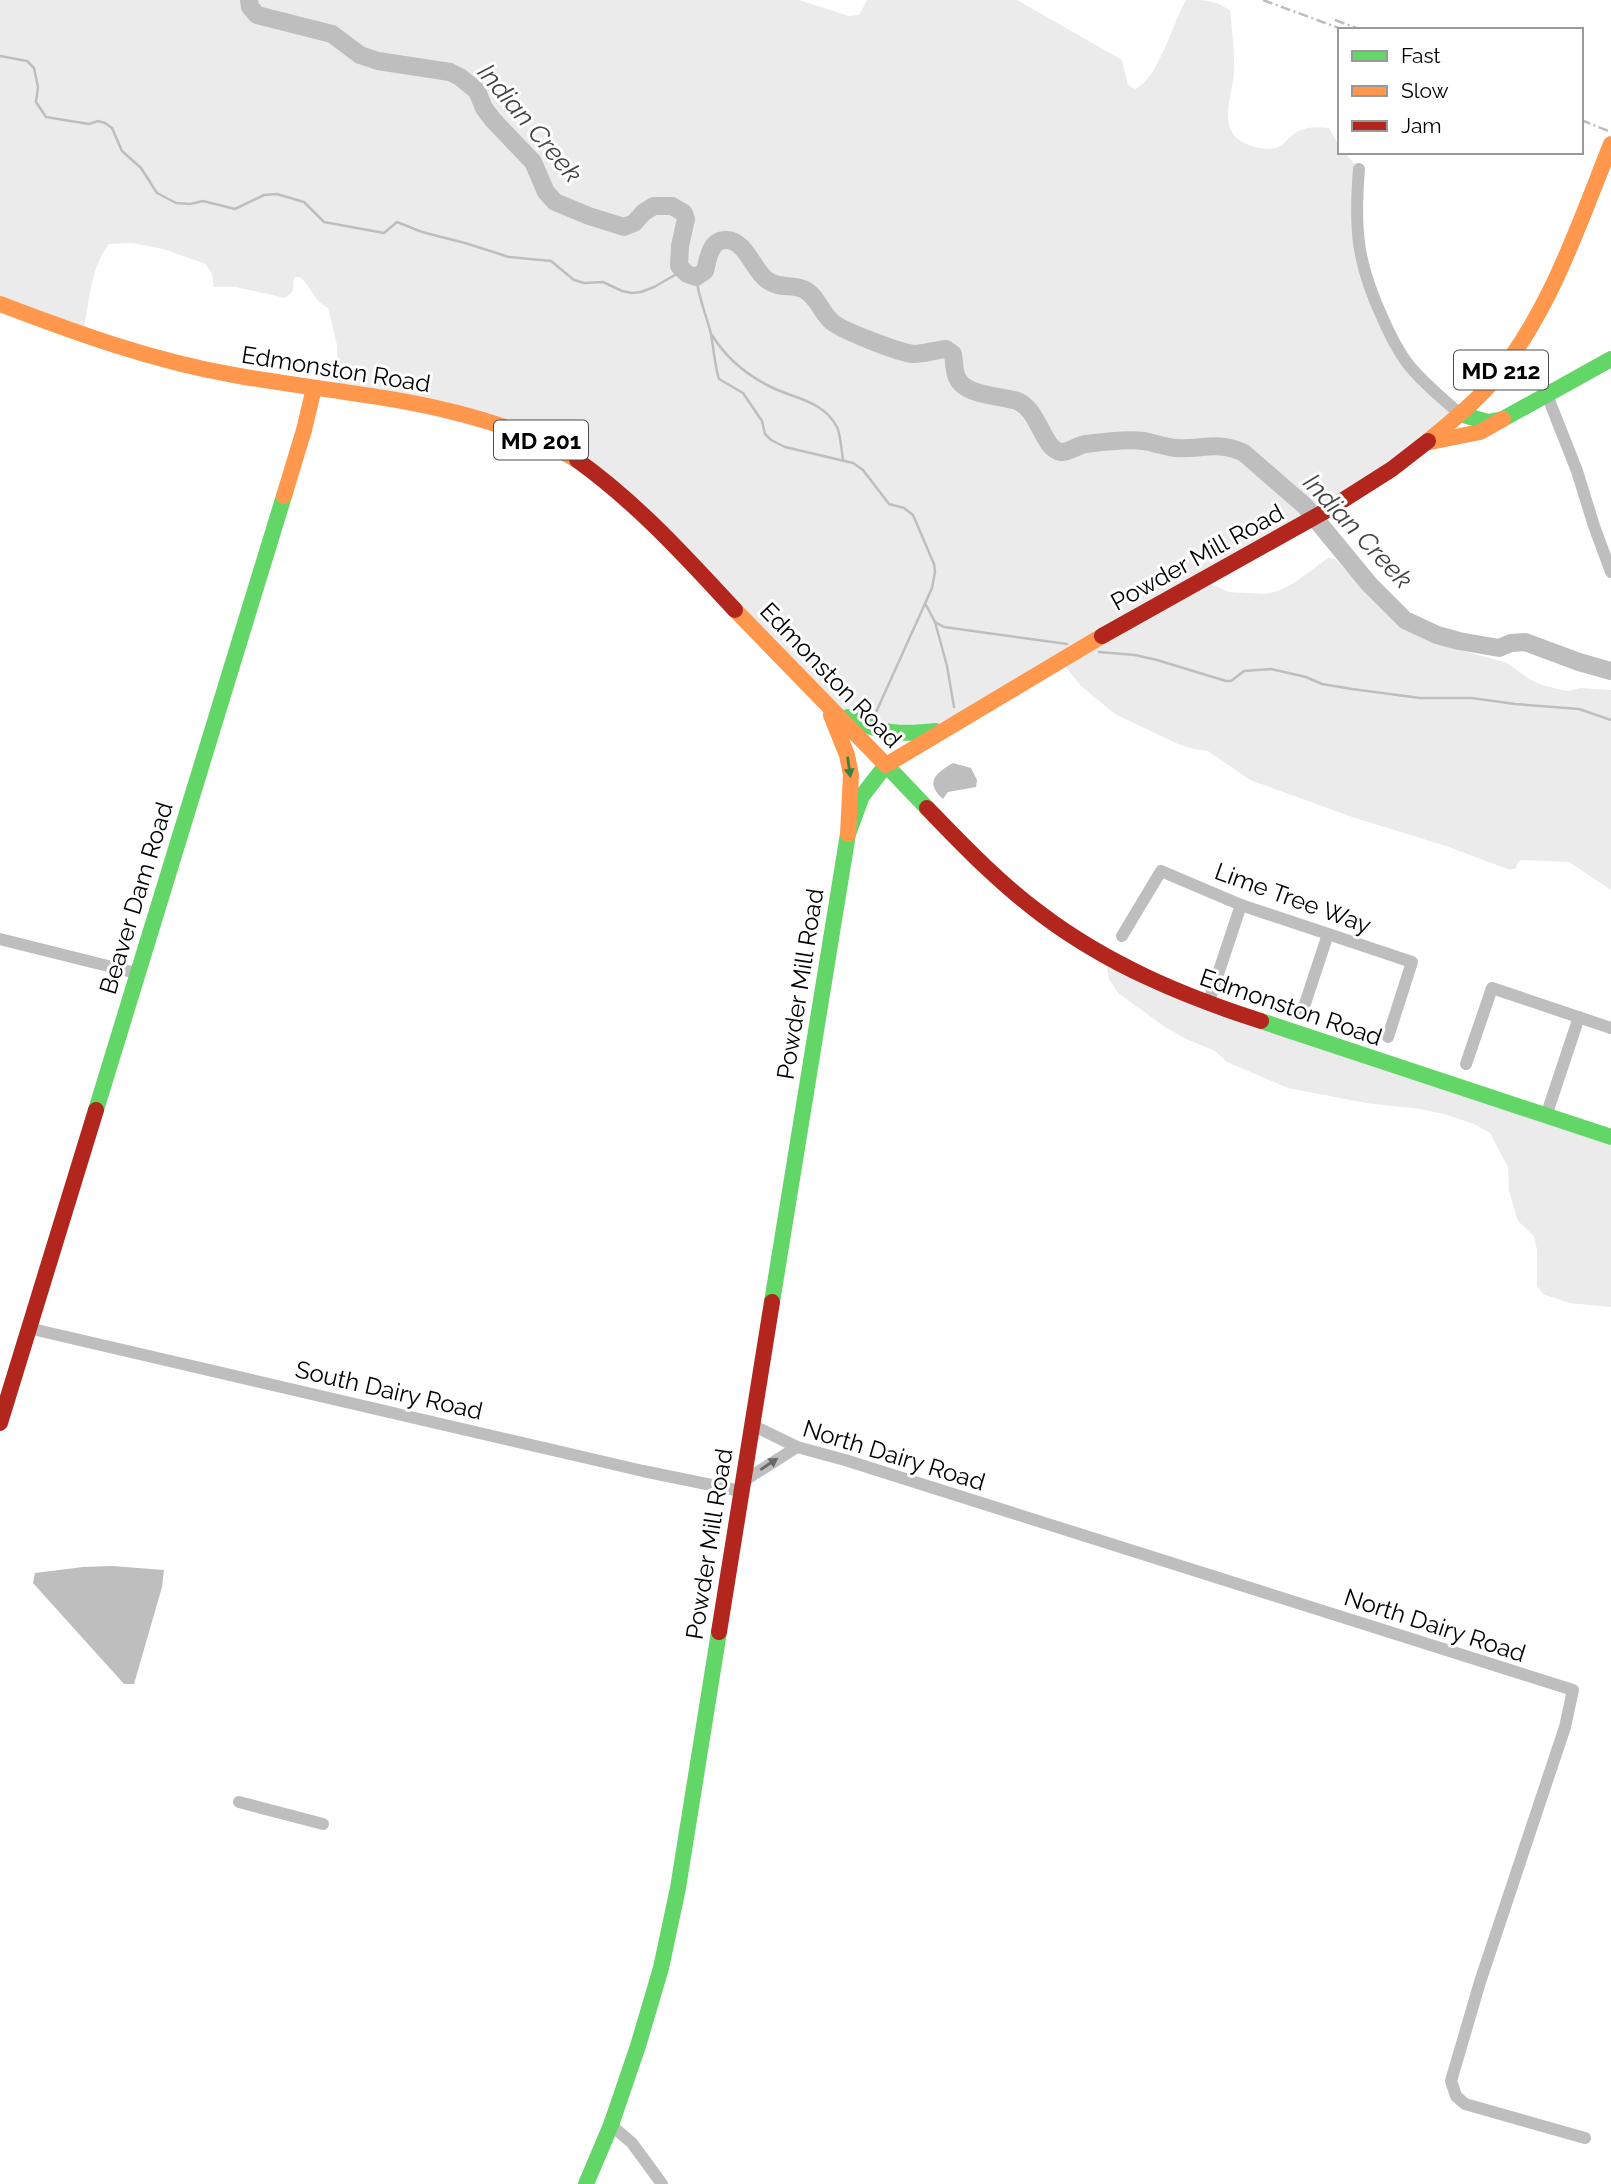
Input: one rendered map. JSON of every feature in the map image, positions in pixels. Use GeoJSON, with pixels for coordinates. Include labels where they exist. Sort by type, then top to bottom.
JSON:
{"type":"FeatureCollection","features":[{"type":"Feature","properties":{"kind":"main road","name":"Powder Mill Road"},"geometry":{"type":"LineString","coordinates":[[586,2184],[611,2125],[654,1994],[673,1915],[834,911],[851,822],[864,792],[886,765],[1148,609],[1331,508],[1374,482],[1429,442],[1490,385],[1524,338],[1549,296],[1611,144]]}},
{"type":"Feature","properties":{"kind":"main road","name":"Edmonston Road"},"geometry":{"type":"LineString","coordinates":[[0,304],[117,347],[157,358],[231,374],[461,413],[528,435],[570,457],[608,484],[649,520],[991,873],[1046,918],[1109,959],[1208,1004],[1611,1137]]}},
{"type":"Feature","properties":{"kind":"main road"},"geometry":{"type":"LineString","coordinates":[[1429,442],[1480,432],[1611,359]]}},
{"type":"Feature","properties":{"kind":"main road"},"geometry":{"type":"LineString","coordinates":[[1490,385],[1493,404],[1508,417]]}},
{"type":"Feature","properties":{"kind":"main road","name":"Beaver Dam Road"},"geometry":{"type":"LineString","coordinates":[[0,1423],[304,430],[314,388]]}},
{"type":"Feature","properties":{"kind":"main road"},"geometry":{"type":"LineString","coordinates":[[1460,414],[1489,422],[1508,417]]}},
{"type":"Feature","properties":{"kind":"main road"},"geometry":{"type":"LineString","coordinates":[[826,705],[869,729],[880,732],[895,734],[944,730]]}},
{"type":"Feature","properties":{"kind":"main road"},"geometry":{"type":"LineString","coordinates":[[826,705],[848,754],[851,775],[848,834]]}},
{"type":"Feature","properties":{"kind":"street"},"geometry":{"type":"LineString","coordinates":[[1359,169],[1357,237],[1371,293],[1404,359],[1460,414]]}},
{"type":"Feature","properties":{"kind":"street"},"geometry":{"type":"LineString","coordinates":[[1547,395],[1577,471],[1611,572]]}},
{"type":"Feature","properties":{"kind":"street","name":"Lime Tree Way"},"geometry":{"type":"LineString","coordinates":[[1122,936],[1161,871],[1241,905],[1412,962],[1388,1037]]}},
{"type":"Feature","properties":{"kind":"street"},"geometry":{"type":"LineString","coordinates":[[1208,1004],[1241,905]]}},
{"type":"Feature","properties":{"kind":"street"},"geometry":{"type":"LineString","coordinates":[[1303,1010],[1328,934]]}},
{"type":"Feature","properties":{"kind":"street"},"geometry":{"type":"LineString","coordinates":[[0,939],[136,973]]}},
{"type":"Feature","properties":{"kind":"street"},"geometry":{"type":"LineString","coordinates":[[1466,1064],[1492,988],[1611,1028]]}},
{"type":"Feature","properties":{"kind":"street"},"geometry":{"type":"LineString","coordinates":[[1546,1116],[1579,1017]]}},
{"type":"Feature","properties":{"kind":"street","name":"South Dairy Road"},"geometry":{"type":"LineString","coordinates":[[28,1328],[643,1471],[742,1486]]}},
{"type":"Feature","properties":{"kind":"street","name":"North Dairy Road"},"geometry":{"type":"LineString","coordinates":[[752,1425],[797,1447],[1573,1690],[1565,1727],[1480,1982],[1451,2081],[1456,2096],[1465,2104],[1584,2138]]}},
{"type":"Feature","properties":{"kind":"street"},"geometry":{"type":"LineString","coordinates":[[742,1486],[797,1447]]}},
{"type":"Feature","properties":{"kind":"street"},"geometry":{"type":"LineString","coordinates":[[239,1802],[323,1824]]}},
{"type":"Feature","properties":{"kind":"street"},"geometry":{"type":"LineString","coordinates":[[611,2125],[632,2143],[662,2184]]}},
{"type":"Feature","properties":{"kind":"shaded area"},"geometry":{"type":"Polygon","coordinates":[[[0,0],[799,0],[849,16],[859,15],[867,0],[1017,0],[1122,60],[1128,85],[1135,89],[1143,84],[1157,63],[1186,0],[1209,1],[1230,10],[1234,74],[1228,115],[1232,132],[1239,140],[1249,145],[1269,149],[1279,147],[1294,134],[1305,129],[1329,128],[1338,144],[1338,154],[1346,154],[1359,169],[1364,271],[1404,359],[1460,414],[1429,442],[1201,580],[1229,592],[1265,594],[1294,583],[1328,558],[1335,559],[1412,632],[1439,644],[1507,663],[1542,685],[1567,691],[1581,688],[1611,690],[1611,890],[1569,862],[1522,860],[1516,868],[1510,870],[1250,780],[1208,751],[1178,744],[1115,714],[1081,686],[1061,661],[920,733],[826,705],[728,601],[553,447],[339,391],[337,345],[328,308],[319,302],[300,277],[295,277],[293,290],[285,298],[236,287],[214,287],[212,274],[206,264],[163,249],[131,243],[109,244],[94,275],[83,334],[0,304],[0,0]]]}},
{"type":"Feature","properties":{"kind":"shaded area"},"geometry":{"type":"Polygon","coordinates":[[[953,763],[971,768],[977,780],[976,787],[948,792],[943,799],[934,788],[934,778],[953,763]]]}},
{"type":"Feature","properties":{"kind":"shaded area"},"geometry":{"type":"Polygon","coordinates":[[[1105,956],[1153,981],[1611,1137],[1611,1307],[1569,1303],[1543,1294],[1537,1286],[1537,1250],[1534,1236],[1518,1221],[1509,1191],[1508,1167],[1490,1133],[1474,1124],[1444,1114],[1288,1088],[1227,1062],[1215,1051],[1165,1027],[1118,993],[1109,979],[1105,956]]]}},
{"type":"Feature","properties":{"kind":"shaded area"},"geometry":{"type":"Polygon","coordinates":[[[112,1566],[164,1570],[162,1587],[134,1684],[124,1684],[33,1583],[35,1573],[112,1566]]]}},
{"type":"Feature","properties":{"kind":"waterway","name":"Indian Creek"},"geometry":{"type":"LineString","coordinates":[[249,0],[250,7],[257,15],[332,34],[360,55],[378,61],[450,72],[460,77],[477,91],[493,120],[533,162],[546,192],[555,202],[624,227],[634,223],[654,206],[672,206],[684,213],[686,219],[679,266],[687,274],[696,277],[705,271],[713,246],[717,243],[727,240],[734,242],[744,250],[767,280],[808,291],[831,321],[846,330],[907,353],[918,354],[946,349],[953,354],[955,372],[960,382],[973,391],[1017,401],[1025,406],[1049,444],[1061,452],[1086,444],[1131,440],[1176,448],[1210,446],[1235,449],[1244,453],[1305,506],[1369,584],[1405,620],[1437,635],[1459,641],[1499,648],[1511,643],[1525,642],[1611,671]]}},
{"type":"Feature","properties":{"kind":"waterway"},"geometry":{"type":"LineString","coordinates":[[0,56],[27,61],[34,68],[38,87],[36,102],[46,117],[89,124],[98,121],[105,123],[112,128],[122,151],[141,168],[157,193],[176,203],[203,201],[235,209],[264,195],[277,194],[304,202],[324,222],[384,233],[397,222],[509,257],[551,261],[574,280],[584,283],[603,282],[632,293],[654,287],[682,271]]}},
{"type":"Feature","properties":{"kind":"waterway"},"geometry":{"type":"LineString","coordinates":[[696,277],[719,379],[743,393],[771,440],[785,447],[853,463],[863,470],[889,504],[904,508],[913,515],[934,564],[932,588],[873,719]]}},
{"type":"Feature","properties":{"kind":"waterway"},"geometry":{"type":"LineString","coordinates":[[712,335],[731,359],[755,378],[824,411],[837,427],[843,459]]}},
{"type":"Feature","properties":{"kind":"waterway"},"geometry":{"type":"LineString","coordinates":[[926,605],[935,622],[944,627],[1067,644]]}},
{"type":"Feature","properties":{"kind":"waterway"},"geometry":{"type":"LineString","coordinates":[[935,622],[947,666],[954,707]]}},
{"type":"Feature","properties":{"kind":"waterway"},"geometry":{"type":"LineString","coordinates":[[1099,652],[1157,660],[1226,681],[1231,681],[1244,671],[1271,669],[1306,677],[1322,684],[1352,689],[1420,698],[1472,698],[1579,709],[1611,720]]}},
{"type":"Feature","properties":{"kind":"railway"},"geometry":{"type":"LineString","coordinates":[[1263,0],[1339,28]]}},
{"type":"Feature","properties":{"kind":"railway"},"geometry":{"type":"LineString","coordinates":[[1335,20],[1357,28]]}},
{"type":"Feature","properties":{"kind":"railway"},"geometry":{"type":"LineString","coordinates":[[1583,121],[1611,132]]}},
{"type":"Feature","properties":{"kind":"traffic: fast"},"geometry":{"type":"LineString","coordinates":[[1460,414],[1488,422],[1503,419],[1611,359]]}},
{"type":"Feature","properties":{"kind":"traffic: fast"},"geometry":{"type":"LineString","coordinates":[[96,1110],[284,496]]}},
{"type":"Feature","properties":{"kind":"traffic: fast"},"geometry":{"type":"LineString","coordinates":[[848,717],[870,727],[891,732],[936,731]]}},
{"type":"Feature","properties":{"kind":"traffic: fast"},"geometry":{"type":"LineString","coordinates":[[772,1302],[848,834],[862,796],[886,765],[927,808]]}},
{"type":"Feature","properties":{"kind":"traffic: fast"},"geometry":{"type":"LineString","coordinates":[[1261,1021],[1611,1137]]}},
{"type":"Feature","properties":{"kind":"traffic: fast"},"geometry":{"type":"LineString","coordinates":[[586,2184],[611,2125],[661,1968],[678,1888],[719,1632]]}},
{"type":"Feature","properties":{"kind":"traffic: slow"},"geometry":{"type":"LineString","coordinates":[[1428,441],[1488,387],[1528,332],[1560,271],[1611,144]]}},
{"type":"Feature","properties":{"kind":"traffic: slow"},"geometry":{"type":"LineString","coordinates":[[0,304],[86,336],[174,362],[234,375],[410,402],[453,412],[496,424],[577,460]]}},
{"type":"Feature","properties":{"kind":"traffic: slow"},"geometry":{"type":"LineString","coordinates":[[284,496],[314,388]]}},
{"type":"Feature","properties":{"kind":"traffic: slow"},"geometry":{"type":"LineString","coordinates":[[1430,442],[1480,432],[1503,419]]}},
{"type":"Feature","properties":{"kind":"traffic: slow"},"geometry":{"type":"LineString","coordinates":[[735,610],[886,765],[1102,636]]}},
{"type":"Feature","properties":{"kind":"traffic: slow"},"geometry":{"type":"LineString","coordinates":[[831,715],[847,755],[851,775],[848,834]]}},
{"type":"Feature","properties":{"kind":"traffic: jam"},"geometry":{"type":"LineString","coordinates":[[1102,636],[1329,509],[1392,469],[1428,441]]}},
{"type":"Feature","properties":{"kind":"traffic: jam"},"geometry":{"type":"LineString","coordinates":[[577,460],[640,512],[735,610]]}},
{"type":"Feature","properties":{"kind":"traffic: jam"},"geometry":{"type":"LineString","coordinates":[[927,808],[1011,890],[1066,932],[1146,977],[1261,1021]]}},
{"type":"Feature","properties":{"kind":"traffic: jam"},"geometry":{"type":"LineString","coordinates":[[0,1423],[96,1110]]}},
{"type":"Feature","properties":{"kind":"traffic: jam"},"geometry":{"type":"LineString","coordinates":[[719,1632],[772,1302]]}}]}
